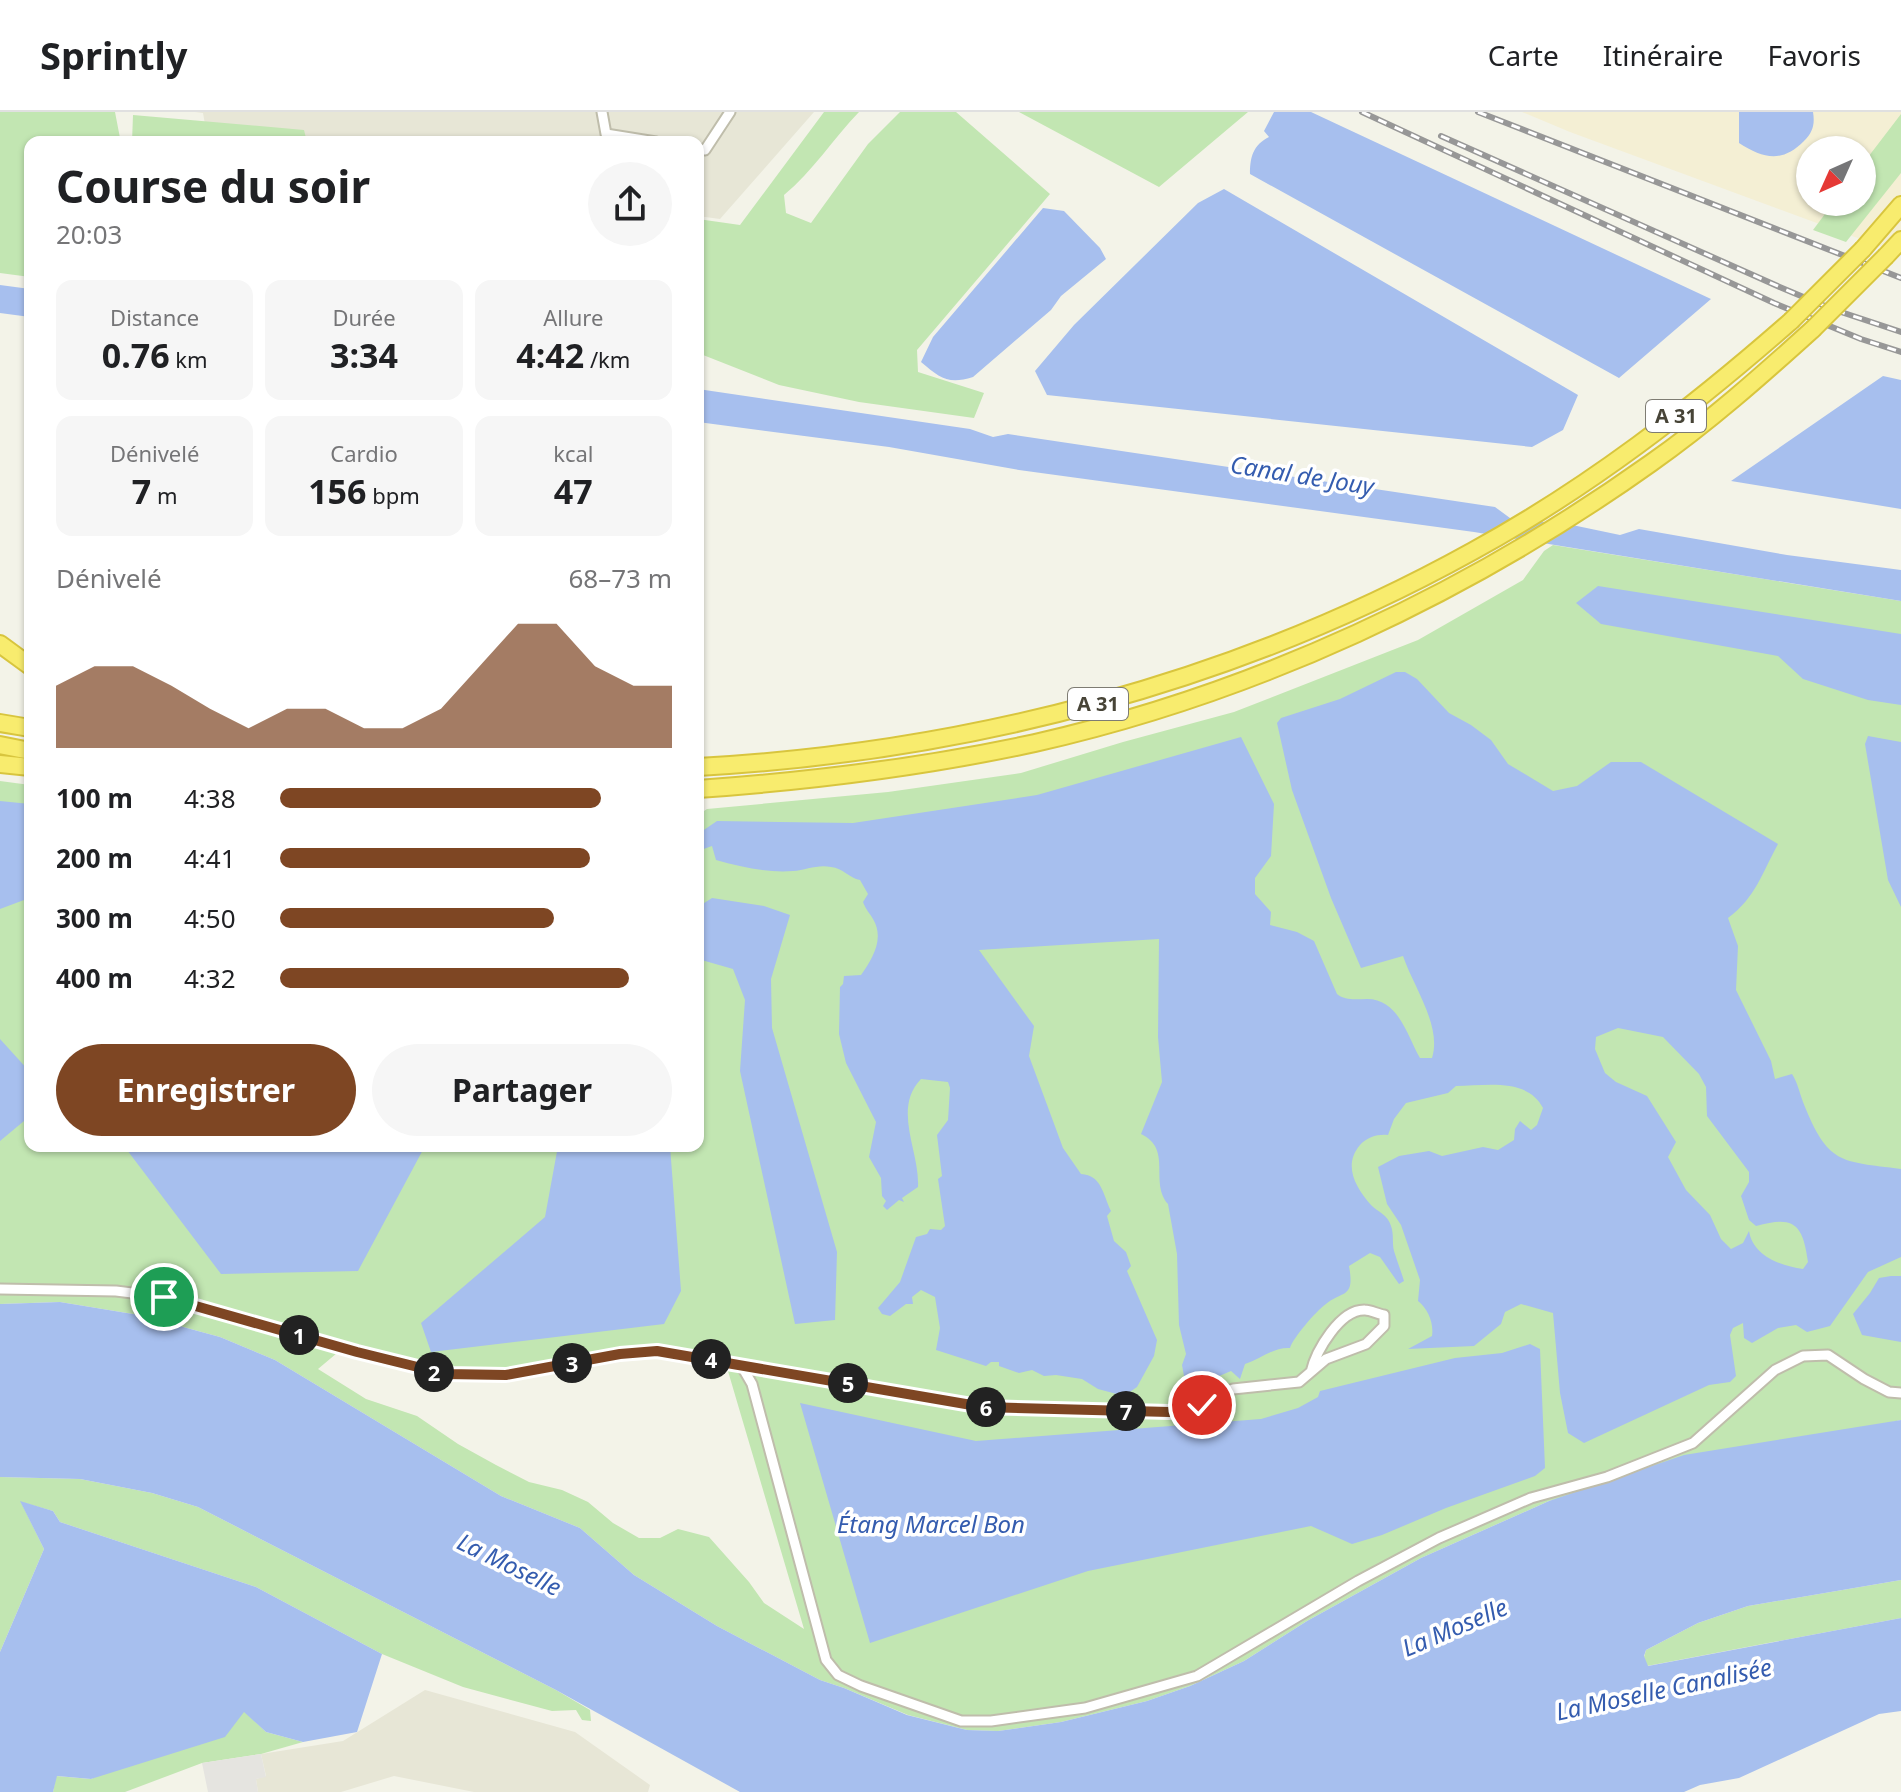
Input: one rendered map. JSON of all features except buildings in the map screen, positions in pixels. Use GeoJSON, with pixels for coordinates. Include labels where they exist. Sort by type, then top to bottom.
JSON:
{"type":"FeatureCollection","features":[{"type":"Feature","properties":{"kind":"highway","name":"A 31"},"geometry":{"type":"LineString","coordinates":[[704,766],[877,749],[1034,720],[1213,668],[1385,597],[1473,551],[1555,502],[1676,417],[1791,321],[1863,249],[1901,205]]}},
{"type":"Feature","properties":{"kind":"highway","name":"A 31"},"geometry":{"type":"LineString","coordinates":[[704,788],[814,779],[908,766],[1036,742],[1181,702],[1287,663],[1398,614],[1490,566],[1586,508],[1692,432],[1813,329],[1901,240]]}},
{"type":"Feature","properties":{"kind":"highway"},"geometry":{"type":"LineString","coordinates":[[0,644],[24,662]]}},
{"type":"Feature","properties":{"kind":"highway"},"geometry":{"type":"LineString","coordinates":[[0,723],[24,727]]}},
{"type":"Feature","properties":{"kind":"highway"},"geometry":{"type":"LineString","coordinates":[[0,745],[24,750]]}},
{"type":"Feature","properties":{"kind":"highway"},"geometry":{"type":"LineString","coordinates":[[0,764],[24,766]]}},
{"type":"Feature","properties":{"kind":"street"},"geometry":{"type":"LineString","coordinates":[[602,112],[606,134],[618,136]]}},
{"type":"Feature","properties":{"kind":"street"},"geometry":{"type":"LineString","coordinates":[[704,150],[730,112]]}},
{"type":"Feature","properties":{"kind":"street"},"geometry":{"type":"LineString","coordinates":[[0,1289],[116,1291],[164,1297],[446,1374],[506,1375],[620,1354],[657,1351],[983,1407],[1169,1412],[1202,1405],[1233,1389],[1299,1382],[1311,1372],[1326,1359],[1366,1344],[1384,1326],[1384,1315],[1365,1310],[1353,1312],[1324,1341],[1311,1372]]}},
{"type":"Feature","properties":{"kind":"street"},"geometry":{"type":"LineString","coordinates":[[741,1365],[752,1384],[826,1660],[838,1675],[861,1686],[961,1721],[991,1721],[1085,1708],[1197,1676],[1358,1581],[1439,1538],[1531,1498],[1607,1477],[1693,1443],[1775,1370],[1803,1356],[1828,1355],[1851,1373],[1889,1392],[1901,1393]]}},
{"type":"Feature","properties":{"kind":"shaded area"},"geometry":{"type":"Polygon","coordinates":[[[195,112],[814,112],[720,219],[704,217],[704,136],[207,136],[203,113],[195,112]]]}},
{"type":"Feature","properties":{"kind":"shaded area"},"geometry":{"type":"Polygon","coordinates":[[[1522,112],[1901,112],[1901,254],[1798,216],[1876,216],[1876,136],[1796,136],[1796,215],[1522,112]]]}},
{"type":"Feature","properties":{"kind":"shaded area"},"geometry":{"type":"Polygon","coordinates":[[[425,1690],[575,1732],[650,1785],[648,1792],[474,1792],[394,1776],[341,1792],[258,1792],[256,1779],[266,1776],[261,1754],[343,1741],[425,1690]]]}},
{"type":"Feature","properties":{"kind":"shaded area"},"geometry":{"type":"Polygon","coordinates":[[[261,1754],[266,1777],[256,1779],[258,1792],[208,1792],[202,1763],[261,1754]]]}},
{"type":"Feature","properties":{"kind":"green space"},"geometry":{"type":"Polygon","coordinates":[[[0,112],[115,112],[120,136],[24,136],[24,276],[0,273],[0,112]]]}},
{"type":"Feature","properties":{"kind":"green space"},"geometry":{"type":"Polygon","coordinates":[[[824,112],[859,112],[784,195],[786,213],[811,223],[868,144],[900,112],[956,112],[1050,194],[917,350],[918,372],[984,393],[974,418],[859,402],[779,385],[704,355],[704,220],[740,225],[824,112]]]}},
{"type":"Feature","properties":{"kind":"green space"},"geometry":{"type":"Polygon","coordinates":[[[1019,112],[1248,112],[1159,187],[1019,112]]]}},
{"type":"Feature","properties":{"kind":"green space"},"geometry":{"type":"Polygon","coordinates":[[[1901,114],[1901,173],[1876,204],[1876,147],[1901,114]]]}},
{"type":"Feature","properties":{"kind":"green space"},"geometry":{"type":"Polygon","coordinates":[[[133,115],[304,130],[306,136],[132,136],[133,115]]]}},
{"type":"Feature","properties":{"kind":"green space"},"geometry":{"type":"Polygon","coordinates":[[[1824,216],[1867,216],[1846,242],[1813,230],[1824,216]]]}},
{"type":"Feature","properties":{"kind":"green space"},"geometry":{"type":"Polygon","coordinates":[[[1553,545],[1901,601],[1901,1420],[1549,1501],[1421,1558],[1307,1621],[1244,1661],[1190,1686],[1147,1701],[1061,1722],[998,1731],[967,1730],[908,1715],[820,1680],[717,1626],[634,1575],[580,1528],[501,1496],[275,1360],[220,1337],[139,1315],[60,1302],[0,1304],[0,781],[24,784],[24,1152],[704,1152],[704,811],[888,792],[1021,773],[1234,712],[1418,640],[1523,580],[1544,551],[1553,545]],[[343,1348],[318,1369],[366,1399],[417,1416],[458,1444],[529,1482],[562,1490],[588,1502],[613,1523],[639,1538],[660,1538],[678,1529],[709,1537],[764,1603],[804,1629],[725,1361],[657,1351],[506,1375],[446,1374],[343,1348]]]}},
{"type":"Feature","properties":{"kind":"green space"},"geometry":{"type":"Polygon","coordinates":[[[0,1477],[80,1479],[152,1493],[198,1507],[556,1690],[590,1710],[591,1721],[582,1720],[576,1710],[552,1711],[463,1687],[382,1654],[256,1587],[60,1522],[53,1511],[21,1502],[44,1549],[0,1652],[0,1477]]]}},
{"type":"Feature","properties":{"kind":"green space"},"geometry":{"type":"Polygon","coordinates":[[[1901,1580],[1901,1618],[1647,1666],[1644,1657],[1646,1650],[1698,1623],[1748,1606],[1901,1580]]]}},
{"type":"Feature","properties":{"kind":"green space"},"geometry":{"type":"Polygon","coordinates":[[[244,1711],[266,1732],[303,1742],[261,1754],[202,1763],[125,1792],[53,1792],[56,1776],[91,1779],[244,1711]]]}},
{"type":"Feature","properties":{"kind":"water"},"geometry":{"type":"Polygon","coordinates":[[[1274,112],[1311,112],[1711,299],[1619,378],[1250,174],[1254,152],[1269,137],[1264,131],[1274,112]]]}},
{"type":"Feature","properties":{"kind":"water"},"geometry":{"type":"Polygon","coordinates":[[[1739,112],[1813,112],[1809,134],[1796,136],[1796,148],[1788,153],[1765,155],[1739,143],[1739,112]]]}},
{"type":"Feature","properties":{"kind":"water"},"geometry":{"type":"Polygon","coordinates":[[[1224,189],[1578,395],[1563,430],[1532,447],[1047,395],[1035,371],[1074,325],[1198,203],[1224,189]]]}},
{"type":"Feature","properties":{"kind":"water"},"geometry":{"type":"Polygon","coordinates":[[[1043,208],[1064,211],[1100,248],[1106,259],[973,377],[951,380],[939,376],[921,362],[933,337],[1043,208]]]}},
{"type":"Feature","properties":{"kind":"water"},"geometry":{"type":"Polygon","coordinates":[[[0,285],[24,288],[24,316],[0,313],[0,285]]]}},
{"type":"Feature","properties":{"kind":"water"},"geometry":{"type":"Polygon","coordinates":[[[1883,376],[1901,380],[1901,509],[1731,481],[1883,376]]]}},
{"type":"Feature","properties":{"kind":"water"},"geometry":{"type":"Polygon","coordinates":[[[704,390],[970,429],[993,437],[1008,434],[1495,507],[1510,518],[1620,535],[1639,529],[1787,555],[1901,570],[1901,601],[1474,532],[1019,470],[889,447],[704,423],[704,390]]]}},
{"type":"Feature","properties":{"kind":"water"},"geometry":{"type":"Polygon","coordinates":[[[1598,586],[1901,634],[1901,705],[1868,700],[1803,679],[1778,656],[1601,624],[1576,603],[1598,586]]]}},
{"type":"Feature","properties":{"kind":"water"},"geometry":{"type":"Polygon","coordinates":[[[1396,672],[1405,672],[1417,679],[1449,713],[1491,740],[1508,764],[1553,791],[1577,786],[1611,762],[1641,762],[1778,844],[1752,893],[1728,918],[1738,946],[1736,990],[1771,1061],[1775,1079],[1792,1074],[1812,1123],[1829,1149],[1850,1161],[1901,1169],[1901,1257],[1868,1272],[1830,1326],[1807,1332],[1796,1325],[1778,1328],[1752,1343],[1744,1338],[1743,1323],[1733,1328],[1730,1335],[1736,1376],[1730,1382],[1709,1385],[1584,1443],[1568,1433],[1560,1393],[1553,1313],[1521,1304],[1505,1312],[1501,1324],[1474,1346],[1408,1349],[1432,1336],[1432,1326],[1427,1312],[1418,1301],[1420,1280],[1401,1225],[1387,1204],[1378,1167],[1399,1156],[1429,1151],[1442,1156],[1483,1147],[1498,1150],[1514,1140],[1520,1121],[1531,1130],[1537,1125],[1543,1108],[1527,1091],[1516,1087],[1456,1086],[1448,1093],[1406,1103],[1394,1119],[1388,1135],[1366,1140],[1352,1160],[1353,1176],[1360,1191],[1390,1222],[1394,1251],[1404,1281],[1399,1284],[1380,1257],[1370,1253],[1349,1266],[1349,1289],[1317,1312],[1290,1348],[1273,1351],[1245,1364],[1240,1379],[1231,1371],[1217,1377],[1211,1385],[1186,1387],[1182,1365],[1186,1354],[1179,1325],[1177,1254],[1168,1204],[1160,1186],[1159,1157],[1151,1140],[1141,1134],[1162,1082],[1158,1037],[1159,939],[979,950],[1034,1026],[1029,1056],[1063,1148],[1081,1174],[1098,1182],[1111,1211],[1107,1216],[1114,1241],[1126,1252],[1131,1266],[1127,1271],[1157,1340],[1154,1356],[1137,1387],[1124,1396],[1098,1389],[1082,1379],[1044,1376],[1032,1370],[1019,1373],[999,1366],[999,1362],[986,1366],[936,1350],[940,1328],[935,1297],[921,1290],[912,1297],[913,1304],[906,1304],[890,1316],[882,1314],[878,1308],[900,1282],[916,1237],[927,1234],[930,1229],[941,1230],[945,1226],[938,1179],[942,1176],[937,1135],[948,1120],[948,1082],[921,1079],[913,1091],[908,1117],[918,1187],[902,1198],[904,1202],[899,1200],[887,1210],[883,1206],[886,1201],[882,1196],[881,1178],[869,1157],[876,1122],[846,1063],[839,1034],[840,987],[844,976],[861,975],[873,956],[877,941],[876,926],[863,902],[868,894],[860,880],[835,868],[821,866],[774,871],[716,860],[712,846],[704,849],[704,830],[717,821],[853,823],[1037,795],[1241,737],[1274,804],[1271,856],[1255,878],[1255,894],[1271,912],[1270,925],[1297,932],[1314,941],[1337,994],[1347,999],[1367,999],[1387,1005],[1401,1020],[1420,1058],[1432,1058],[1434,1046],[1430,1020],[1403,956],[1361,968],[1331,898],[1292,790],[1277,723],[1281,718],[1340,699],[1396,672]],[[1618,1028],[1596,1037],[1595,1049],[1605,1073],[1616,1082],[1647,1096],[1676,1142],[1668,1157],[1686,1190],[1710,1215],[1721,1239],[1731,1249],[1743,1243],[1749,1231],[1756,1247],[1769,1258],[1803,1269],[1808,1262],[1806,1249],[1794,1226],[1779,1222],[1756,1226],[1749,1220],[1741,1196],[1749,1182],[1749,1172],[1707,1116],[1706,1087],[1699,1074],[1663,1037],[1618,1028]]]}},
{"type":"Feature","properties":{"kind":"water"},"geometry":{"type":"Polygon","coordinates":[[[1868,736],[1901,742],[1901,907],[1888,880],[1865,744],[1868,736]]]}},
{"type":"Feature","properties":{"kind":"water"},"geometry":{"type":"Polygon","coordinates":[[[0,801],[24,803],[24,900],[0,909],[0,801]]]}},
{"type":"Feature","properties":{"kind":"water"},"geometry":{"type":"Polygon","coordinates":[[[712,898],[764,906],[790,915],[771,979],[772,1028],[837,1252],[835,1320],[795,1324],[740,1071],[745,1000],[733,969],[704,961],[704,903],[712,898]]]}},
{"type":"Feature","properties":{"kind":"water"},"geometry":{"type":"Polygon","coordinates":[[[0,1039],[24,1065],[24,1121],[0,1141],[0,1039]]]}},
{"type":"Feature","properties":{"kind":"water"},"geometry":{"type":"Polygon","coordinates":[[[129,1152],[422,1152],[358,1271],[221,1274],[129,1152]]]}},
{"type":"Feature","properties":{"kind":"water"},"geometry":{"type":"Polygon","coordinates":[[[557,1152],[670,1152],[681,1291],[664,1324],[431,1352],[421,1323],[545,1217],[557,1152]]]}},
{"type":"Feature","properties":{"kind":"water"},"geometry":{"type":"Polygon","coordinates":[[[1901,1276],[1901,1342],[1862,1335],[1853,1314],[1879,1278],[1901,1276]]]}},
{"type":"Feature","properties":{"kind":"water"},"geometry":{"type":"Polygon","coordinates":[[[60,1302],[139,1315],[220,1337],[275,1360],[501,1496],[580,1528],[634,1575],[717,1626],[820,1680],[907,1715],[967,1730],[998,1731],[1061,1722],[1147,1701],[1190,1686],[1244,1661],[1307,1621],[1421,1558],[1549,1501],[1684,1455],[1901,1420],[1901,1580],[1748,1606],[1698,1623],[1646,1650],[1644,1656],[1648,1666],[1901,1618],[1901,1711],[1879,1714],[1739,1778],[1700,1785],[1684,1792],[740,1792],[556,1690],[198,1507],[152,1493],[80,1479],[0,1477],[0,1304],[60,1302]]]}},
{"type":"Feature","properties":{"kind":"water","name":"Étang Marcel Bon"},"geometry":{"type":"Polygon","coordinates":[[[1530,1344],[1540,1349],[1545,1468],[1535,1476],[1352,1544],[1311,1526],[1088,1571],[870,1643],[800,1403],[976,1441],[1261,1419],[1298,1408],[1318,1397],[1320,1391],[1455,1358],[1502,1353],[1530,1344]]]}},
{"type":"Feature","properties":{"kind":"water"},"geometry":{"type":"Polygon","coordinates":[[[20,1501],[53,1511],[60,1522],[256,1587],[382,1654],[357,1732],[303,1742],[266,1732],[244,1712],[225,1737],[91,1779],[57,1776],[53,1792],[0,1792],[0,1652],[44,1549],[20,1501]]]}},
{"type":"Feature","properties":{"kind":"railway"},"geometry":{"type":"LineString","coordinates":[[1362,112],[1774,303],[1901,352]]}},
{"type":"Feature","properties":{"kind":"railway"},"geometry":{"type":"LineString","coordinates":[[1478,112],[1901,278]]}},
{"type":"Feature","properties":{"kind":"railway"},"geometry":{"type":"LineString","coordinates":[[1441,136],[1782,288],[1901,332]]}},
{"type":"Feature","properties":{"kind":"route"},"geometry":{"type":"LineString","coordinates":[[164,1297],[446,1374],[506,1375],[620,1354],[657,1351],[983,1407],[1169,1412],[1202,1405]]}},
{"type":"Feature","properties":{"kind":"water label","name":"Canal de Jouy"},"geometry":{"type":"Point","coordinates":[1302,476]}},
{"type":"Feature","properties":{"kind":"water label","name":"La Moselle"},"geometry":{"type":"Point","coordinates":[509,1565]}},
{"type":"Feature","properties":{"kind":"water label","name":"La Moselle"},"geometry":{"type":"Point","coordinates":[1455,1628]}},
{"type":"Feature","properties":{"kind":"water label","name":"La Moselle Canalisée"},"geometry":{"type":"Point","coordinates":[1664,1690]}}]}
